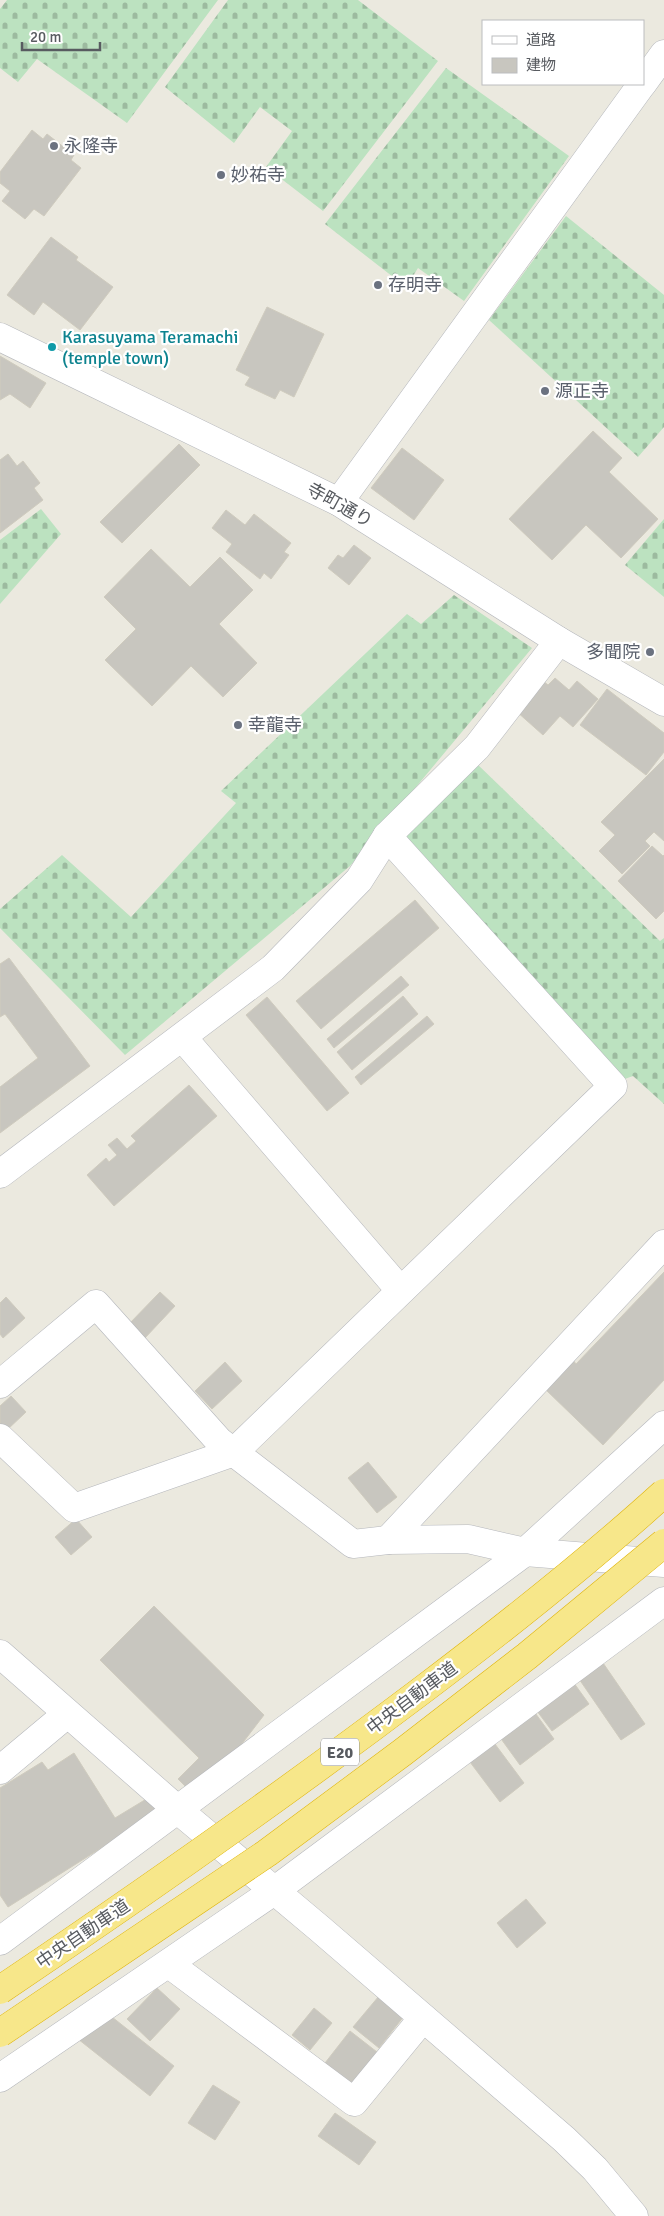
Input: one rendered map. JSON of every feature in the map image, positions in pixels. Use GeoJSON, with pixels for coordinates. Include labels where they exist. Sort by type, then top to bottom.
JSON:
{"type":"FeatureCollection","features":[{"type":"Feature","properties":{"kind":"highway","name":"中央自動車道"},"geometry":{"type":"LineString","coordinates":[[0,1990],[237,1828],[382,1721],[514,1620],[664,1493]]}},
{"type":"Feature","properties":{"kind":"highway","name":"中央自動車道"},"geometry":{"type":"LineString","coordinates":[[0,2033],[267,1853],[403,1752],[527,1656],[664,1543]]}},
{"type":"Feature","properties":{"kind":"street"},"geometry":{"type":"LineString","coordinates":[[644,80],[664,54]]}},
{"type":"Feature","properties":{"kind":"street"},"geometry":{"type":"LineString","coordinates":[[339,502],[641,85]]}},
{"type":"Feature","properties":{"kind":"street","name":"寺町通り"},"geometry":{"type":"LineString","coordinates":[[0,338],[339,502],[558,641],[664,702]]}},
{"type":"Feature","properties":{"kind":"street"},"geometry":{"type":"LineString","coordinates":[[0,1174],[273,968],[359,880],[387,836],[477,746],[558,641]]}},
{"type":"Feature","properties":{"kind":"street"},"geometry":{"type":"LineString","coordinates":[[0,1438],[74,1508],[234,1452],[613,1086],[387,836]]}},
{"type":"Feature","properties":{"kind":"street"},"geometry":{"type":"LineString","coordinates":[[182,1038],[400,1290]]}},
{"type":"Feature","properties":{"kind":"street"},"geometry":{"type":"LineString","coordinates":[[388,1540],[664,1244]]}},
{"type":"Feature","properties":{"kind":"street"},"geometry":{"type":"LineString","coordinates":[[0,1384],[96,1304],[219,1440],[353,1544],[388,1540],[468,1539],[525,1552],[664,1563]]}},
{"type":"Feature","properties":{"kind":"street"},"geometry":{"type":"LineString","coordinates":[[0,1941],[525,1552],[664,1425]]}},
{"type":"Feature","properties":{"kind":"street"},"geometry":{"type":"LineString","coordinates":[[0,2078],[274,1891],[664,1601]]}},
{"type":"Feature","properties":{"kind":"street"},"geometry":{"type":"LineString","coordinates":[[0,1654],[66,1714],[564,2139],[595,2169],[634,2216]]}},
{"type":"Feature","properties":{"kind":"street"},"geometry":{"type":"LineString","coordinates":[[0,1770],[66,1714]]}},
{"type":"Feature","properties":{"kind":"street"},"geometry":{"type":"LineString","coordinates":[[169,1964],[354,2102],[423,2018]]}},
{"type":"Feature","properties":{"kind":"green space"},"geometry":{"type":"Polygon","coordinates":[[[7,0],[218,0],[127,123],[37,59],[18,82],[0,68],[0,9],[7,0]]]}},
{"type":"Feature","properties":{"kind":"green space"},"geometry":{"type":"Polygon","coordinates":[[[228,0],[358,0],[438,61],[323,211],[266,167],[292,131],[260,107],[234,143],[165,87],[228,0]]]}},
{"type":"Feature","properties":{"kind":"green space"},"geometry":{"type":"Polygon","coordinates":[[[446,68],[569,156],[464,301],[418,268],[406,287],[325,224],[446,68]]]}},
{"type":"Feature","properties":{"kind":"green space"},"geometry":{"type":"Polygon","coordinates":[[[566,216],[664,295],[664,427],[638,457],[489,320],[566,216]]]}},
{"type":"Feature","properties":{"kind":"green space"},"geometry":{"type":"Polygon","coordinates":[[[41,509],[61,534],[0,604],[0,540],[41,509]]]}},
{"type":"Feature","properties":{"kind":"green space"},"geometry":{"type":"Polygon","coordinates":[[[664,519],[664,597],[625,565],[664,519]]]}},
{"type":"Feature","properties":{"kind":"green space"},"geometry":{"type":"Polygon","coordinates":[[[454,595],[532,648],[350,866],[125,1055],[0,928],[0,909],[62,855],[131,917],[236,803],[221,791],[407,614],[421,624],[454,595]]]}},
{"type":"Feature","properties":{"kind":"green space"},"geometry":{"type":"Polygon","coordinates":[[[475,762],[660,941],[664,938],[664,1104],[633,1076],[622,1080],[400,835],[475,762]]]}},
{"type":"Feature","properties":{"kind":"building"},"geometry":{"type":"Polygon","coordinates":[[[32,130],[43,139],[47,134],[74,155],[71,160],[81,168],[44,216],[34,209],[25,219],[2,201],[10,191],[0,183],[0,172],[32,130]]]}},
{"type":"Feature","properties":{"kind":"building"},"geometry":{"type":"Polygon","coordinates":[[[51,237],[78,257],[76,260],[113,287],[80,330],[43,302],[34,315],[7,295],[51,237]]]}},
{"type":"Feature","properties":{"kind":"building"},"geometry":{"type":"Polygon","coordinates":[[[267,307],[324,334],[294,397],[280,390],[275,399],[245,385],[250,377],[236,370],[267,307]]]}},
{"type":"Feature","properties":{"kind":"building"},"geometry":{"type":"Polygon","coordinates":[[[0,356],[46,383],[30,408],[10,394],[0,400],[0,356]]]}},
{"type":"Feature","properties":{"kind":"building"},"geometry":{"type":"Polygon","coordinates":[[[593,431],[622,458],[609,472],[658,519],[621,558],[586,525],[552,560],[509,519],[593,431]]]}},
{"type":"Feature","properties":{"kind":"building"},"geometry":{"type":"Polygon","coordinates":[[[179,444],[200,465],[122,543],[100,522],[179,444]]]}},
{"type":"Feature","properties":{"kind":"building"},"geometry":{"type":"Polygon","coordinates":[[[402,448],[444,480],[414,520],[371,488],[402,448]]]}},
{"type":"Feature","properties":{"kind":"building"},"geometry":{"type":"Polygon","coordinates":[[[8,454],[17,466],[23,461],[40,483],[34,488],[43,500],[0,533],[0,460],[8,454]]]}},
{"type":"Feature","properties":{"kind":"building"},"geometry":{"type":"Polygon","coordinates":[[[226,510],[245,525],[254,514],[291,543],[284,552],[289,555],[271,579],[264,573],[260,579],[226,552],[232,544],[212,528],[226,510]]]}},
{"type":"Feature","properties":{"kind":"building"},"geometry":{"type":"Polygon","coordinates":[[[354,545],[371,558],[349,585],[328,568],[338,555],[343,558],[354,545]]]}},
{"type":"Feature","properties":{"kind":"building","name":"幸龍寺"},"geometry":{"type":"Polygon","coordinates":[[[151,549],[190,587],[220,557],[253,590],[219,624],[257,663],[223,697],[191,666],[152,706],[105,660],[136,629],[104,597],[151,549]]]}},
{"type":"Feature","properties":{"kind":"building"},"geometry":{"type":"Polygon","coordinates":[[[555,678],[569,690],[577,681],[598,699],[573,727],[560,716],[543,735],[516,711],[542,680],[548,685],[555,678]]]}},
{"type":"Feature","properties":{"kind":"building"},"geometry":{"type":"Polygon","coordinates":[[[607,689],[664,733],[664,752],[646,775],[580,725],[607,689]]]}},
{"type":"Feature","properties":{"kind":"building"},"geometry":{"type":"Polygon","coordinates":[[[664,759],[664,841],[654,832],[645,841],[650,846],[622,874],[599,851],[615,835],[601,822],[664,759]]]}},
{"type":"Feature","properties":{"kind":"building"},"geometry":{"type":"Polygon","coordinates":[[[652,846],[664,855],[664,911],[656,919],[618,881],[652,846]]]}},
{"type":"Feature","properties":{"kind":"building"},"geometry":{"type":"Polygon","coordinates":[[[415,900],[439,928],[321,1029],[296,1001],[415,900]]]}},
{"type":"Feature","properties":{"kind":"building"},"geometry":{"type":"Polygon","coordinates":[[[9,958],[90,1066],[0,1133],[0,1087],[38,1058],[5,1014],[0,1017],[0,964],[9,958]]]}},
{"type":"Feature","properties":{"kind":"building"},"geometry":{"type":"Polygon","coordinates":[[[401,976],[409,985],[334,1048],[327,1039],[401,976]]]}},
{"type":"Feature","properties":{"kind":"building"},"geometry":{"type":"Polygon","coordinates":[[[403,996],[418,1014],[352,1070],[337,1052],[403,996]]]}},
{"type":"Feature","properties":{"kind":"building"},"geometry":{"type":"Polygon","coordinates":[[[267,997],[349,1093],[327,1111],[246,1015],[267,997]]]}},
{"type":"Feature","properties":{"kind":"building"},"geometry":{"type":"Polygon","coordinates":[[[427,1016],[434,1024],[361,1085],[355,1077],[427,1016]]]}},
{"type":"Feature","properties":{"kind":"building"},"geometry":{"type":"Polygon","coordinates":[[[189,1085],[217,1116],[114,1206],[87,1175],[106,1158],[109,1162],[117,1155],[108,1145],[117,1138],[127,1149],[136,1141],[131,1136],[189,1085]]]}},
{"type":"Feature","properties":{"kind":"building"},"geometry":{"type":"Polygon","coordinates":[[[664,1272],[664,1380],[603,1445],[545,1389],[573,1360],[576,1364],[664,1272]]]}},
{"type":"Feature","properties":{"kind":"building"},"geometry":{"type":"Polygon","coordinates":[[[160,1292],[175,1306],[144,1339],[129,1324],[160,1292]]]}},
{"type":"Feature","properties":{"kind":"building"},"geometry":{"type":"Polygon","coordinates":[[[6,1297],[25,1318],[3,1338],[0,1334],[0,1303],[6,1297]]]}},
{"type":"Feature","properties":{"kind":"building"},"geometry":{"type":"Polygon","coordinates":[[[225,1362],[242,1381],[212,1409],[195,1391],[225,1362]]]}},
{"type":"Feature","properties":{"kind":"building"},"geometry":{"type":"Polygon","coordinates":[[[11,1396],[26,1412],[7,1430],[0,1423],[0,1406],[11,1396]]]}},
{"type":"Feature","properties":{"kind":"building"},"geometry":{"type":"Polygon","coordinates":[[[368,1462],[397,1497],[377,1513],[348,1478],[368,1462]]]}},
{"type":"Feature","properties":{"kind":"building"},"geometry":{"type":"Polygon","coordinates":[[[76,1519],[92,1537],[71,1555],[55,1537],[76,1519]]]}},
{"type":"Feature","properties":{"kind":"building"},"geometry":{"type":"Polygon","coordinates":[[[154,1606],[264,1715],[221,1771],[189,1790],[178,1779],[199,1758],[100,1660],[154,1606]]]}},
{"type":"Feature","properties":{"kind":"building"},"geometry":{"type":"Polygon","coordinates":[[[601,1660],[645,1724],[621,1740],[577,1676],[601,1660]]]}},
{"type":"Feature","properties":{"kind":"building"},"geometry":{"type":"Polygon","coordinates":[[[571,1679],[589,1704],[552,1731],[534,1707],[571,1679]]]}},
{"type":"Feature","properties":{"kind":"building"},"geometry":{"type":"Polygon","coordinates":[[[533,1710],[554,1739],[520,1765],[499,1736],[533,1710]]]}},
{"type":"Feature","properties":{"kind":"building"},"geometry":{"type":"Polygon","coordinates":[[[492,1740],[524,1783],[500,1802],[467,1758],[492,1740]]]}},
{"type":"Feature","properties":{"kind":"building"},"geometry":{"type":"Polygon","coordinates":[[[74,1753],[115,1818],[148,1798],[159,1816],[117,1838],[8,1907],[0,1895],[0,1788],[42,1762],[48,1770],[74,1753]]]}},
{"type":"Feature","properties":{"kind":"building"},"geometry":{"type":"Polygon","coordinates":[[[526,1899],[546,1923],[517,1948],[497,1923],[526,1899]]]}},
{"type":"Feature","properties":{"kind":"building"},"geometry":{"type":"Polygon","coordinates":[[[157,1988],[180,2009],[150,2041],[127,2019],[157,1988]]]}},
{"type":"Feature","properties":{"kind":"building"},"geometry":{"type":"Polygon","coordinates":[[[379,1996],[404,2016],[379,2048],[353,2027],[379,1996]]]}},
{"type":"Feature","properties":{"kind":"building"},"geometry":{"type":"Polygon","coordinates":[[[314,2008],[332,2023],[310,2050],[292,2035],[314,2008]]]}},
{"type":"Feature","properties":{"kind":"building"},"geometry":{"type":"Polygon","coordinates":[[[112,2017],[174,2066],[150,2096],[78,2039],[112,2017]]]}},
{"type":"Feature","properties":{"kind":"building"},"geometry":{"type":"Polygon","coordinates":[[[350,2031],[377,2052],[352,2084],[325,2063],[350,2031]]]}},
{"type":"Feature","properties":{"kind":"building"},"geometry":{"type":"Polygon","coordinates":[[[213,2085],[240,2102],[215,2140],[188,2123],[213,2085]]]}},
{"type":"Feature","properties":{"kind":"building"},"geometry":{"type":"Polygon","coordinates":[[[335,2113],[376,2142],[359,2165],[318,2136],[335,2113]]]}},
{"type":"Feature","properties":{"kind":"place","name":"永隆寺"},"geometry":{"type":"Point","coordinates":[54,146]}},
{"type":"Feature","properties":{"kind":"place","name":"妙祐寺"},"geometry":{"type":"Point","coordinates":[221,175]}},
{"type":"Feature","properties":{"kind":"place","name":"存明寺"},"geometry":{"type":"Point","coordinates":[378,285]}},
{"type":"Feature","properties":{"kind":"place","name":"Karasuyama Teramachi (temple town)"},"geometry":{"type":"Point","coordinates":[52,347]}},
{"type":"Feature","properties":{"kind":"place","name":"源正寺"},"geometry":{"type":"Point","coordinates":[545,391]}},
{"type":"Feature","properties":{"kind":"place","name":"多聞院"},"geometry":{"type":"Point","coordinates":[650,652]}},
{"type":"Feature","properties":{"kind":"place","name":"幸龍寺"},"geometry":{"type":"Point","coordinates":[238,725]}}]}
